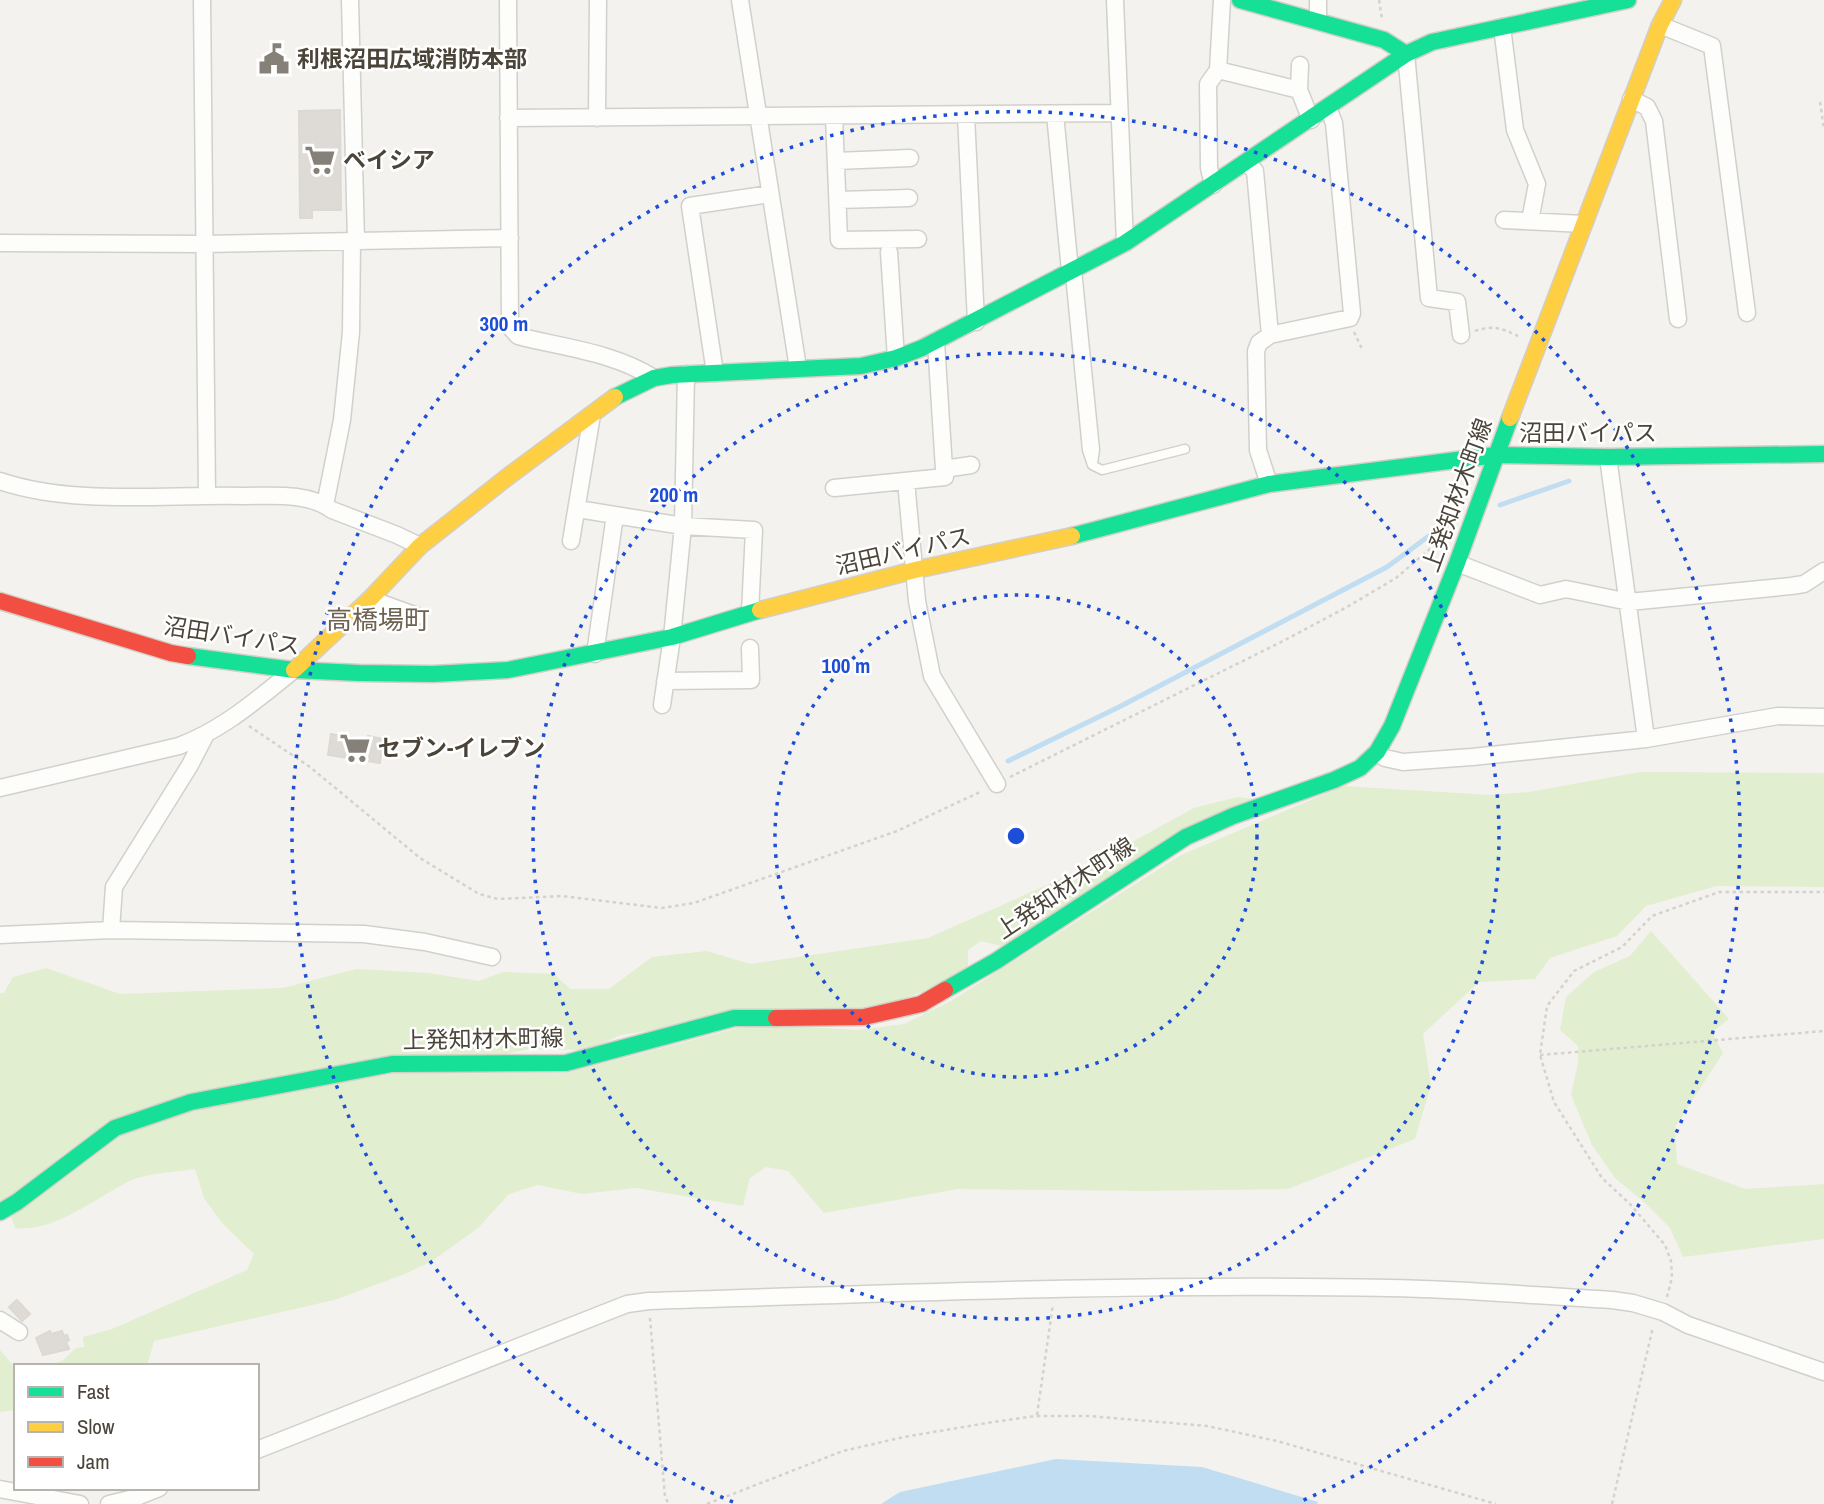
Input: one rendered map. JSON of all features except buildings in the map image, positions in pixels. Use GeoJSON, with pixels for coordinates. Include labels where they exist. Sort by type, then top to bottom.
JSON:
{"type":"FeatureCollection","features":[{"type":"Feature","properties":{"kind":"street"},"geometry":{"type":"LineString","coordinates":[[202,0],[207,495]]}},
{"type":"Feature","properties":{"kind":"street"},"geometry":{"type":"LineString","coordinates":[[325,505],[342,420],[350,345],[354,241],[350,0]]}},
{"type":"Feature","properties":{"kind":"street"},"geometry":{"type":"LineString","coordinates":[[508,0],[510,327],[518,336],[587,350],[637,368],[654,378]]}},
{"type":"Feature","properties":{"kind":"street"},"geometry":{"type":"LineString","coordinates":[[597,118],[598,0]]}},
{"type":"Feature","properties":{"kind":"street"},"geometry":{"type":"LineString","coordinates":[[740,0],[798,368]]}},
{"type":"Feature","properties":{"kind":"street"},"geometry":{"type":"LineString","coordinates":[[1115,0],[1125,243]]}},
{"type":"Feature","properties":{"kind":"street"},"geometry":{"type":"LineString","coordinates":[[1213,185],[1209,168],[1208,84],[1218,70],[1222,0]]}},
{"type":"Feature","properties":{"kind":"street"},"geometry":{"type":"LineString","coordinates":[[1240,0],[1384,40],[1406,54]]}},
{"type":"Feature","properties":{"kind":"street"},"geometry":{"type":"LineString","coordinates":[[1318,0],[1318,20]]}},
{"type":"Feature","properties":{"kind":"street"},"geometry":{"type":"LineString","coordinates":[[0,788],[179,746],[205,736],[293,670],[370,599],[420,546],[615,397],[654,378],[861,366],[897,358],[976,322],[1125,243],[1406,54],[1432,42],[1628,0]]}},
{"type":"Feature","properties":{"kind":"street","name":"上発知材木町線"},"geometry":{"type":"LineString","coordinates":[[0,1212],[115,1128],[191,1102],[392,1063],[566,1063],[734,1018],[864,1017],[920,1004],[996,961],[1186,837],[1347,775],[1369,761],[1392,726],[1457,563],[1465,534],[1631,99],[1660,25],[1673,0]]}},
{"type":"Feature","properties":{"kind":"street"},"geometry":{"type":"LineString","coordinates":[[1660,25],[1712,46],[1747,313]]}},
{"type":"Feature","properties":{"kind":"street"},"geometry":{"type":"LineString","coordinates":[[1502,27],[1515,130],[1537,184],[1530,221]]}},
{"type":"Feature","properties":{"kind":"street"},"geometry":{"type":"LineString","coordinates":[[1406,54],[1429,298],[1457,302],[1461,335]]}},
{"type":"Feature","properties":{"kind":"street"},"geometry":{"type":"LineString","coordinates":[[1300,65],[1299,90],[1311,120]]}},
{"type":"Feature","properties":{"kind":"street"},"geometry":{"type":"LineString","coordinates":[[1218,70],[1299,90]]}},
{"type":"Feature","properties":{"kind":"street"},"geometry":{"type":"LineString","coordinates":[[1631,99],[1647,107],[1654,121],[1678,319]]}},
{"type":"Feature","properties":{"kind":"street"},"geometry":{"type":"LineString","coordinates":[[1269,484],[1258,450],[1256,351],[1259,344],[1270,335],[1352,316],[1334,123],[1328,108]]}},
{"type":"Feature","properties":{"kind":"street"},"geometry":{"type":"LineString","coordinates":[[508,118],[1119,113]]}},
{"type":"Feature","properties":{"kind":"street"},"geometry":{"type":"LineString","coordinates":[[1055,114],[1074,269]]}},
{"type":"Feature","properties":{"kind":"street"},"geometry":{"type":"LineString","coordinates":[[966,115],[976,322]]}},
{"type":"Feature","properties":{"kind":"street"},"geometry":{"type":"LineString","coordinates":[[834,117],[839,240],[918,239]]}},
{"type":"Feature","properties":{"kind":"street"},"geometry":{"type":"LineString","coordinates":[[836,161],[910,158]]}},
{"type":"Feature","properties":{"kind":"street"},"geometry":{"type":"LineString","coordinates":[[1246,162],[1255,171],[1270,335]]}},
{"type":"Feature","properties":{"kind":"street"},"geometry":{"type":"LineString","coordinates":[[715,373],[690,206],[770,194]]}},
{"type":"Feature","properties":{"kind":"street"},"geometry":{"type":"LineString","coordinates":[[838,200],[909,198]]}},
{"type":"Feature","properties":{"kind":"street"},"geometry":{"type":"LineString","coordinates":[[1504,220],[1583,224]]}},
{"type":"Feature","properties":{"kind":"street"},"geometry":{"type":"LineString","coordinates":[[0,243],[204,244],[510,238]]}},
{"type":"Feature","properties":{"kind":"street"},"geometry":{"type":"LineString","coordinates":[[889,252],[897,358]]}},
{"type":"Feature","properties":{"kind":"street"},"geometry":{"type":"LineString","coordinates":[[834,488],[945,477],[936,342]]}},
{"type":"Feature","properties":{"kind":"street"},"geometry":{"type":"LineString","coordinates":[[662,705],[673,637],[683,526],[687,374]]}},
{"type":"Feature","properties":{"kind":"street"},"geometry":{"type":"LineString","coordinates":[[571,541],[592,415]]}},
{"type":"Feature","properties":{"kind":"street","name":"沼田バイパス"},"geometry":{"type":"LineString","coordinates":[[0,601],[171,653],[293,670],[446,673],[508,670],[673,637],[750,613],[915,570],[1092,532],[1269,484],[1496,455],[1608,457],[1824,454]]}},
{"type":"Feature","properties":{"kind":"street"},"geometry":{"type":"LineString","coordinates":[[1608,457],[1646,739]]}},
{"type":"Feature","properties":{"kind":"street"},"geometry":{"type":"LineString","coordinates":[[944,470],[971,465]]}},
{"type":"Feature","properties":{"kind":"street"},"geometry":{"type":"LineString","coordinates":[[0,481],[25,489],[100,496],[282,496],[325,505],[420,546]]}},
{"type":"Feature","properties":{"kind":"street"},"geometry":{"type":"LineString","coordinates":[[906,481],[917,601],[932,676],[997,784]]}},
{"type":"Feature","properties":{"kind":"street"},"geometry":{"type":"LineString","coordinates":[[578,509],[683,526],[754,530],[750,613]]}},
{"type":"Feature","properties":{"kind":"street"},"geometry":{"type":"LineString","coordinates":[[594,654],[615,515]]}},
{"type":"Feature","properties":{"kind":"street"},"geometry":{"type":"LineString","coordinates":[[1457,563],[1540,594],[1566,589],[1629,602],[1791,586],[1804,584],[1824,572]]}},
{"type":"Feature","properties":{"kind":"street"},"geometry":{"type":"LineString","coordinates":[[370,599],[417,617]]}},
{"type":"Feature","properties":{"kind":"street"},"geometry":{"type":"LineString","coordinates":[[665,681],[751,680],[750,648]]}},
{"type":"Feature","properties":{"kind":"street"},"geometry":{"type":"LineString","coordinates":[[1377,752],[1394,761],[1411,762],[1646,739],[1778,716],[1824,716]]}},
{"type":"Feature","properties":{"kind":"street"},"geometry":{"type":"LineString","coordinates":[[111,930],[114,887],[190,765],[205,736]]}},
{"type":"Feature","properties":{"kind":"street"},"geometry":{"type":"LineString","coordinates":[[0,935],[111,930],[364,934],[425,942],[492,957]]}},
{"type":"Feature","properties":{"kind":"street"},"geometry":{"type":"LineString","coordinates":[[259,1449],[627,1304],[649,1301],[1047,1289],[1393,1288],[1612,1300],[1660,1311],[1688,1325],[1824,1372]]}},
{"type":"Feature","properties":{"kind":"street"},"geometry":{"type":"LineString","coordinates":[[0,1320],[19,1332]]}},
{"type":"Feature","properties":{"kind":"street"},"geometry":{"type":"LineString","coordinates":[[0,1489],[80,1504]]}},
{"type":"Feature","properties":{"kind":"street"},"geometry":{"type":"LineString","coordinates":[[109,1504],[153,1490]]}},
{"type":"Feature","properties":{"kind":"lane"},"geometry":{"type":"LineString","coordinates":[[1074,269],[1095,450],[1092,464],[1102,470],[1185,449]]}},
{"type":"Feature","properties":{"kind":"path"},"geometry":{"type":"LineString","coordinates":[[1820,102],[1824,130]]}},
{"type":"Feature","properties":{"kind":"path"},"geometry":{"type":"LineString","coordinates":[[1461,335],[1490,326],[1501,328],[1536,346]]}},
{"type":"Feature","properties":{"kind":"path"},"geometry":{"type":"LineString","coordinates":[[235,716],[310,767],[420,858],[479,894],[498,899],[562,896],[662,908],[694,903],[897,831],[1295,635],[1396,578],[1431,548],[1465,534]]}},
{"type":"Feature","properties":{"kind":"path"},"geometry":{"type":"LineString","coordinates":[[1612,1504],[1660,1311],[1672,1277],[1671,1261],[1665,1245],[1592,1164],[1554,1102],[1540,1055],[1547,1006],[1574,971],[1622,947],[1652,916],[1719,892],[1824,892]]}},
{"type":"Feature","properties":{"kind":"path"},"geometry":{"type":"LineString","coordinates":[[1540,1055],[1824,1031]]}},
{"type":"Feature","properties":{"kind":"path"},"geometry":{"type":"LineString","coordinates":[[1036,1416],[1054,1300],[1047,1289]]}},
{"type":"Feature","properties":{"kind":"path"},"geometry":{"type":"LineString","coordinates":[[649,1301],[665,1497],[669,1504]]}},
{"type":"Feature","properties":{"kind":"path"},"geometry":{"type":"LineString","coordinates":[[707,1504],[844,1451],[904,1437],[1036,1416],[1089,1416],[1207,1426],[1276,1441],[1496,1504]]}},
{"type":"Feature","properties":{"kind":"green space"},"geometry":{"type":"Polygon","coordinates":[[[1640,772],[1824,773],[1824,887],[1716,886],[1646,906],[1617,936],[1550,958],[1535,979],[1479,982],[1423,1034],[1431,1085],[1415,1139],[1288,1189],[958,1189],[824,1213],[788,1171],[766,1167],[750,1178],[743,1206],[636,1188],[582,1194],[538,1185],[509,1194],[478,1228],[432,1261],[405,1274],[334,1300],[154,1341],[148,1364],[52,1364],[62,1361],[76,1348],[84,1347],[83,1337],[112,1329],[247,1270],[254,1254],[222,1223],[204,1198],[195,1169],[137,1178],[60,1220],[30,1228],[15,1228],[11,1215],[118,1136],[196,1108],[397,1073],[567,1073],[738,1028],[773,1025],[857,1030],[904,1024],[951,1001],[1181,855],[1344,786],[1490,795],[1529,792],[1640,772]]]}},
{"type":"Feature","properties":{"kind":"green space"},"geometry":{"type":"Polygon","coordinates":[[[1238,797],[1255,799],[1001,946],[981,941],[968,950],[968,969],[939,986],[870,1010],[662,1029],[621,1035],[588,1050],[529,1049],[490,1057],[188,1095],[0,1205],[0,993],[4,993],[13,977],[46,968],[120,994],[283,988],[356,969],[428,973],[479,981],[503,972],[554,974],[570,989],[609,989],[652,957],[707,951],[750,964],[928,938],[1083,869],[1194,808],[1238,797]]]}},
{"type":"Feature","properties":{"kind":"green space"},"geometry":{"type":"Polygon","coordinates":[[[1651,931],[1729,1019],[1712,1032],[1723,1053],[1675,1127],[1677,1164],[1745,1189],[1824,1184],[1824,1239],[1683,1257],[1670,1228],[1615,1178],[1592,1145],[1571,1095],[1578,1063],[1578,1046],[1560,1030],[1566,997],[1594,972],[1630,956],[1651,931]]]}},
{"type":"Feature","properties":{"kind":"green space"},"geometry":{"type":"Polygon","coordinates":[[[0,1350],[14,1367],[14,1410],[0,1412],[0,1350]]]}},
{"type":"Feature","properties":{"kind":"water"},"geometry":{"type":"Polygon","coordinates":[[[1056,1459],[1202,1467],[1318,1502],[881,1504],[900,1492],[1056,1459]]]}},
{"type":"Feature","properties":{"kind":"waterway"},"geometry":{"type":"LineString","coordinates":[[1500,505],[1569,481]]}},
{"type":"Feature","properties":{"kind":"waterway"},"geometry":{"type":"LineString","coordinates":[[1008,761],[1119,707],[1387,567],[1457,519],[1458,515]]}},
{"type":"Feature","properties":{"kind":"traffic: fast"},"geometry":{"type":"LineString","coordinates":[[1240,0],[1384,40],[1406,54],[1432,42],[1628,0]]}},
{"type":"Feature","properties":{"kind":"traffic: fast"},"geometry":{"type":"LineString","coordinates":[[615,397],[654,378],[672,375],[861,366],[896,358],[922,348],[1125,243],[1406,54]]}},
{"type":"Feature","properties":{"kind":"traffic: fast"},"geometry":{"type":"LineString","coordinates":[[945,990],[996,961],[1186,837],[1233,816],[1334,780],[1360,768],[1377,752],[1392,726],[1457,563],[1510,418]]}},
{"type":"Feature","properties":{"kind":"traffic: fast"},"geometry":{"type":"LineString","coordinates":[[1072,536],[1269,484],[1496,455],[1608,457],[1824,454]]}},
{"type":"Feature","properties":{"kind":"traffic: fast"},"geometry":{"type":"LineString","coordinates":[[188,656],[294,670],[359,673],[433,674],[508,670],[672,637],[760,610]]}},
{"type":"Feature","properties":{"kind":"traffic: fast"},"geometry":{"type":"LineString","coordinates":[[0,1212],[115,1128],[191,1102],[392,1064],[566,1063],[734,1018],[776,1018]]}},
{"type":"Feature","properties":{"kind":"traffic: slow"},"geometry":{"type":"LineString","coordinates":[[1510,418],[1660,25],[1673,0]]}},
{"type":"Feature","properties":{"kind":"traffic: slow"},"geometry":{"type":"LineString","coordinates":[[294,670],[370,599],[420,546],[615,397]]}},
{"type":"Feature","properties":{"kind":"traffic: slow"},"geometry":{"type":"LineString","coordinates":[[760,610],[915,570],[1072,536]]}},
{"type":"Feature","properties":{"kind":"traffic: jam"},"geometry":{"type":"LineString","coordinates":[[0,601],[188,656]]}},
{"type":"Feature","properties":{"kind":"traffic: jam"},"geometry":{"type":"LineString","coordinates":[[776,1018],[864,1017],[921,1004],[945,990]]}},
{"type":"Feature","properties":{"kind":"place","name":"利根沼田広域消防本部"},"geometry":{"type":"Point","coordinates":[274,59]}},
{"type":"Feature","properties":{"kind":"place","name":"ベイシア"},"geometry":{"type":"Point","coordinates":[320,160]}},
{"type":"Feature","properties":{"kind":"place","name":"セブン-イレブン"},"geometry":{"type":"Point","coordinates":[355,748]}},
{"type":"Feature","properties":{"kind":"district","name":"高橋場町"},"geometry":{"type":"Point","coordinates":[378,620]}}]}
